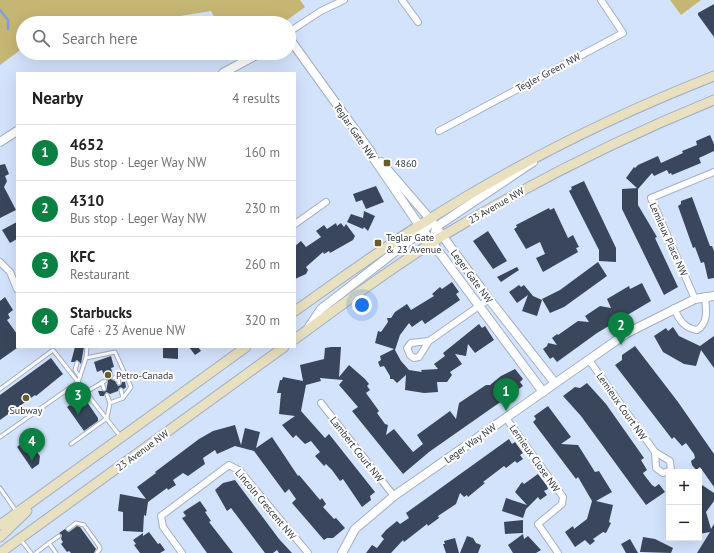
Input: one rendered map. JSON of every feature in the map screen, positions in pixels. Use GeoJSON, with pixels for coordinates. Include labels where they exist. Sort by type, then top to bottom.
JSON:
{"type":"FeatureCollection","features":[{"type":"Feature","properties":{"kind":"main road"},"geometry":{"type":"LineString","coordinates":[[296,310],[421,228],[430,219],[486,185],[548,151],[599,126],[714,76]]}},
{"type":"Feature","properties":{"kind":"main road","name":"23 Avenue NW"},"geometry":{"type":"LineString","coordinates":[[296,338],[443,236],[553,174],[666,119],[714,100]]}},
{"type":"Feature","properties":{"kind":"main road"},"geometry":{"type":"LineString","coordinates":[[0,525],[245,348]]}},
{"type":"Feature","properties":{"kind":"main road","name":"23 Avenue NW"},"geometry":{"type":"LineString","coordinates":[[0,553],[283,348]]}},
{"type":"Feature","properties":{"kind":"main road"},"geometry":{"type":"LineString","coordinates":[[0,537],[42,495]]}},
{"type":"Feature","properties":{"kind":"street"},"geometry":{"type":"LineString","coordinates":[[296,28],[322,11],[344,0]]}},
{"type":"Feature","properties":{"kind":"street"},"geometry":{"type":"LineString","coordinates":[[402,0],[418,22]]}},
{"type":"Feature","properties":{"kind":"street","name":"Tegler Green NW"},"geometry":{"type":"LineString","coordinates":[[439,131],[623,32],[601,0]]}},
{"type":"Feature","properties":{"kind":"street","name":"Teglar Gate NW"},"geometry":{"type":"LineString","coordinates":[[296,48],[371,152],[374,159],[421,228]]}},
{"type":"Feature","properties":{"kind":"street"},"geometry":{"type":"LineString","coordinates":[[225,72],[247,60]]}},
{"type":"Feature","properties":{"kind":"street"},"geometry":{"type":"LineString","coordinates":[[0,142],[16,132]]}},
{"type":"Feature","properties":{"kind":"street"},"geometry":{"type":"LineString","coordinates":[[433,242],[436,227],[512,178],[548,151]]}},
{"type":"Feature","properties":{"kind":"street","name":"Leger Gate NW"},"geometry":{"type":"LineString","coordinates":[[371,152],[430,219],[489,299],[556,383]]}},
{"type":"Feature","properties":{"kind":"street","name":"Lemieux Place NW"},"geometry":{"type":"LineString","coordinates":[[695,299],[651,198],[714,172]]}},
{"type":"Feature","properties":{"kind":"street"},"geometry":{"type":"LineString","coordinates":[[296,223],[326,202]]}},
{"type":"Feature","properties":{"kind":"street"},"geometry":{"type":"LineString","coordinates":[[307,330],[321,309],[421,228]]}},
{"type":"Feature","properties":{"kind":"street","name":"Leger Gate NW"},"geometry":{"type":"LineString","coordinates":[[421,228],[433,242],[543,392]]}},
{"type":"Feature","properties":{"kind":"street"},"geometry":{"type":"LineString","coordinates":[[0,262],[10,272],[16,287]]}},
{"type":"Feature","properties":{"kind":"street"},"geometry":{"type":"LineString","coordinates":[[674,308],[679,320],[691,329],[697,330],[704,323],[706,313],[705,296]]}},
{"type":"Feature","properties":{"kind":"street","name":"Leger Way NW"},"geometry":{"type":"LineString","coordinates":[[342,553],[356,529],[394,496],[627,333],[674,308],[695,299],[705,296],[714,296]]}},
{"type":"Feature","properties":{"kind":"street"},"geometry":{"type":"LineString","coordinates":[[430,341],[480,307],[489,299]]}},
{"type":"Feature","properties":{"kind":"street","name":"Lemieux Court NW"},"geometry":{"type":"LineString","coordinates":[[589,360],[655,452]]}},
{"type":"Feature","properties":{"kind":"street","name":"Lambert Court NW"},"geometry":{"type":"LineString","coordinates":[[321,403],[394,496]]}},
{"type":"Feature","properties":{"kind":"street","name":"Lemieux Close NW"},"geometry":{"type":"LineString","coordinates":[[506,418],[563,498],[562,504],[538,524],[558,553]]}},
{"type":"Feature","properties":{"kind":"street","name":"Lincoln Crescent NW"},"geometry":{"type":"LineString","coordinates":[[182,553],[163,527],[160,516],[229,465],[234,466],[240,471],[308,553]]}},
{"type":"Feature","properties":{"kind":"lane"},"geometry":{"type":"LineString","coordinates":[[0,437],[78,382],[86,358],[87,348]]}},
{"type":"Feature","properties":{"kind":"lane"},"geometry":{"type":"LineString","coordinates":[[110,403],[123,398],[131,387],[112,348]]}},
{"type":"Feature","properties":{"kind":"lane"},"geometry":{"type":"LineString","coordinates":[[0,389],[53,350],[121,438]]}},
{"type":"Feature","properties":{"kind":"lane"},"geometry":{"type":"LineString","coordinates":[[86,358],[114,352]]}},
{"type":"Feature","properties":{"kind":"lane"},"geometry":{"type":"LineString","coordinates":[[77,363],[75,370],[80,377]]}},
{"type":"Feature","properties":{"kind":"lane"},"geometry":{"type":"LineString","coordinates":[[119,383],[115,377],[125,374]]}},
{"type":"Feature","properties":{"kind":"lane"},"geometry":{"type":"LineString","coordinates":[[86,392],[104,382],[104,389]]}},
{"type":"Feature","properties":{"kind":"lane"},"geometry":{"type":"LineString","coordinates":[[121,390],[123,398]]}},
{"type":"Feature","properties":{"kind":"lane"},"geometry":{"type":"LineString","coordinates":[[71,444],[106,418],[110,403],[107,395]]}},
{"type":"Feature","properties":{"kind":"lane"},"geometry":{"type":"LineString","coordinates":[[0,488],[18,512]]}},
{"type":"Feature","properties":{"kind":"lane"},"geometry":{"type":"LineString","coordinates":[[68,529],[76,523],[82,523],[99,546],[100,549],[97,553]]}},
{"type":"Feature","properties":{"kind":"lane"},"geometry":{"type":"LineString","coordinates":[[36,553],[59,536]]}},
{"type":"Feature","properties":{"kind":"lane"},"geometry":{"type":"LineString","coordinates":[[20,538],[31,553]]}},
{"type":"Feature","properties":{"kind":"lane"},"geometry":{"type":"LineString","coordinates":[[49,543],[56,553]]}},
{"type":"Feature","properties":{"kind":"shaded area"},"geometry":{"type":"Polygon","coordinates":[[[0,0],[300,0],[305,7],[293,16],[214,16],[211,11],[181,16],[16,16],[16,53],[0,65],[0,0]]]}},
{"type":"Feature","properties":{"kind":"shaded area"},"geometry":{"type":"Polygon","coordinates":[[[670,0],[701,0],[681,15],[670,0]]]}},
{"type":"Feature","properties":{"kind":"building"},"geometry":{"type":"Polygon","coordinates":[[[714,4],[714,37],[698,13],[714,4]]]}},
{"type":"Feature","properties":{"kind":"building"},"geometry":{"type":"Polygon","coordinates":[[[710,135],[714,144],[714,151],[699,158],[701,163],[672,175],[671,173],[669,174],[667,170],[654,176],[652,173],[638,189],[626,178],[634,167],[635,168],[638,165],[658,156],[661,163],[683,153],[682,151],[697,145],[696,141],[710,135]]]}},
{"type":"Feature","properties":{"kind":"building"},"geometry":{"type":"Polygon","coordinates":[[[5,164],[9,174],[5,176],[7,181],[4,187],[16,210],[0,218],[0,165],[5,164]]]}},
{"type":"Feature","properties":{"kind":"building"},"geometry":{"type":"Polygon","coordinates":[[[584,181],[616,248],[616,262],[599,261],[599,250],[569,191],[572,189],[571,187],[584,181]]]}},
{"type":"Feature","properties":{"kind":"building"},"geometry":{"type":"Polygon","coordinates":[[[376,186],[384,202],[366,209],[362,200],[356,202],[353,194],[376,186]]]}},
{"type":"Feature","properties":{"kind":"building"},"geometry":{"type":"Polygon","coordinates":[[[638,188],[638,205],[657,237],[655,238],[678,287],[664,295],[622,209],[622,189],[638,188]]]}},
{"type":"Feature","properties":{"kind":"building"},"geometry":{"type":"Polygon","coordinates":[[[692,197],[710,246],[712,246],[714,251],[714,278],[708,279],[704,262],[701,263],[695,247],[693,248],[678,206],[681,204],[681,201],[692,197]]]}},
{"type":"Feature","properties":{"kind":"building"},"geometry":{"type":"Polygon","coordinates":[[[549,208],[550,210],[554,208],[568,238],[573,235],[579,247],[576,248],[578,252],[543,272],[536,258],[545,254],[540,242],[526,249],[514,229],[517,227],[516,225],[549,208]]]}},
{"type":"Feature","properties":{"kind":"building"},"geometry":{"type":"Polygon","coordinates":[[[364,211],[375,216],[368,231],[364,227],[363,229],[347,222],[351,214],[363,218],[364,211]]]}},
{"type":"Feature","properties":{"kind":"building"},"geometry":{"type":"Polygon","coordinates":[[[16,223],[16,240],[10,243],[2,230],[16,223]]]}},
{"type":"Feature","properties":{"kind":"building"},"geometry":{"type":"Polygon","coordinates":[[[336,223],[337,226],[341,223],[344,227],[346,224],[355,236],[353,240],[330,253],[329,251],[324,254],[323,252],[306,267],[308,270],[306,274],[296,279],[296,245],[301,241],[306,247],[321,237],[316,231],[324,225],[327,229],[336,223]]]}},
{"type":"Feature","properties":{"kind":"building"},"geometry":{"type":"Polygon","coordinates":[[[488,231],[507,261],[493,269],[473,241],[488,231]]]}},
{"type":"Feature","properties":{"kind":"building"},"geometry":{"type":"Polygon","coordinates":[[[598,262],[607,276],[564,307],[550,313],[542,299],[560,290],[598,262]]]}},
{"type":"Feature","properties":{"kind":"building"},"geometry":{"type":"Polygon","coordinates":[[[517,267],[519,270],[501,282],[497,277],[517,267]]]}},
{"type":"Feature","properties":{"kind":"building"},"geometry":{"type":"Polygon","coordinates":[[[452,282],[459,292],[456,294],[460,300],[425,324],[422,320],[412,327],[409,323],[400,335],[395,350],[401,361],[409,370],[422,372],[421,370],[438,369],[434,364],[445,356],[443,353],[479,324],[482,328],[485,326],[494,340],[475,353],[468,344],[466,356],[455,354],[462,364],[450,372],[452,375],[447,382],[437,382],[438,392],[424,393],[405,390],[406,375],[397,383],[393,379],[390,379],[390,376],[384,366],[380,367],[378,362],[381,360],[380,356],[394,349],[375,343],[378,331],[381,332],[388,322],[387,318],[391,318],[395,312],[407,304],[411,310],[434,296],[432,294],[440,287],[442,289],[452,282]]]}},
{"type":"Feature","properties":{"kind":"building"},"geometry":{"type":"Polygon","coordinates":[[[642,283],[651,301],[597,333],[557,362],[553,357],[550,359],[543,349],[548,343],[557,345],[552,338],[578,321],[589,322],[585,316],[600,306],[611,308],[607,299],[629,286],[630,289],[642,283]]]}},
{"type":"Feature","properties":{"kind":"building"},"geometry":{"type":"Polygon","coordinates":[[[519,285],[521,287],[524,285],[533,296],[542,300],[537,316],[522,311],[528,295],[517,303],[509,292],[519,285]]]}},
{"type":"Feature","properties":{"kind":"building"},"geometry":{"type":"Polygon","coordinates":[[[5,297],[13,310],[8,314],[10,318],[7,320],[16,333],[17,348],[0,360],[0,301],[5,297]]]}},
{"type":"Feature","properties":{"kind":"building"},"geometry":{"type":"Polygon","coordinates":[[[673,327],[679,336],[700,346],[714,336],[714,368],[701,350],[696,366],[684,364],[663,352],[654,336],[666,328],[668,331],[673,327]]]}},
{"type":"Feature","properties":{"kind":"building"},"geometry":{"type":"Polygon","coordinates":[[[635,346],[678,402],[714,454],[714,487],[700,467],[695,469],[692,465],[691,461],[695,458],[694,454],[686,443],[682,446],[674,437],[672,439],[615,365],[622,360],[622,355],[635,346]]]}},
{"type":"Feature","properties":{"kind":"building"},"geometry":{"type":"Polygon","coordinates":[[[341,347],[339,377],[349,365],[365,379],[369,384],[367,386],[370,390],[366,393],[379,411],[377,413],[385,424],[388,425],[386,435],[394,429],[413,452],[423,444],[417,435],[450,411],[456,419],[459,403],[486,385],[490,385],[501,376],[515,369],[523,379],[520,382],[523,386],[429,452],[403,474],[352,411],[358,407],[339,385],[343,380],[320,378],[321,381],[306,385],[301,411],[325,438],[329,434],[375,492],[370,496],[371,500],[362,507],[343,479],[340,481],[326,464],[324,466],[315,456],[320,452],[311,441],[305,444],[296,435],[293,438],[282,425],[295,416],[279,414],[281,393],[277,393],[280,380],[282,380],[283,377],[303,381],[300,365],[324,359],[325,348],[341,347]]]}},
{"type":"Feature","properties":{"kind":"building"},"geometry":{"type":"Polygon","coordinates":[[[75,348],[84,348],[81,364],[77,360],[71,362],[75,348]]]}},
{"type":"Feature","properties":{"kind":"building"},"geometry":{"type":"Polygon","coordinates":[[[163,348],[178,348],[178,359],[163,358],[163,348]]]}},
{"type":"Feature","properties":{"kind":"building"},"geometry":{"type":"Polygon","coordinates":[[[190,348],[199,348],[201,351],[195,355],[190,348]]]}},
{"type":"Feature","properties":{"kind":"building","name":"Petro-Canada"},"geometry":{"type":"Polygon","coordinates":[[[111,356],[114,367],[111,368],[113,375],[111,379],[115,381],[118,386],[121,385],[122,382],[125,382],[126,387],[124,389],[120,387],[118,391],[110,394],[106,392],[104,396],[100,396],[98,391],[106,391],[108,381],[102,370],[97,372],[94,362],[111,356]]]}},
{"type":"Feature","properties":{"kind":"building"},"geometry":{"type":"Polygon","coordinates":[[[51,358],[63,374],[36,396],[35,395],[0,420],[0,395],[51,358]]]}},
{"type":"Feature","properties":{"kind":"building"},"geometry":{"type":"Polygon","coordinates":[[[587,383],[606,404],[644,458],[641,460],[647,470],[643,473],[645,476],[652,485],[655,487],[659,484],[665,492],[646,505],[581,416],[563,396],[575,387],[580,388],[587,383]]]}},
{"type":"Feature","properties":{"kind":"building"},"geometry":{"type":"Polygon","coordinates":[[[83,396],[98,418],[98,421],[84,431],[67,407],[83,396]]]}},
{"type":"Feature","properties":{"kind":"building"},"geometry":{"type":"Polygon","coordinates":[[[548,406],[571,437],[561,444],[578,445],[595,472],[599,471],[612,492],[596,501],[613,505],[609,522],[611,523],[606,533],[603,532],[593,539],[595,541],[590,545],[585,540],[575,547],[565,532],[573,526],[574,529],[587,519],[592,501],[578,477],[576,479],[533,422],[536,419],[534,416],[548,406]]]}},
{"type":"Feature","properties":{"kind":"building"},"geometry":{"type":"Polygon","coordinates":[[[235,425],[241,445],[245,428],[260,432],[256,448],[272,437],[298,476],[299,475],[320,500],[322,498],[326,504],[323,507],[345,528],[333,538],[327,538],[324,540],[292,503],[296,499],[289,489],[285,493],[254,451],[235,446],[217,454],[215,450],[203,458],[205,464],[188,476],[183,473],[173,480],[176,485],[168,490],[167,488],[148,502],[146,516],[144,515],[143,532],[123,531],[123,512],[118,511],[120,494],[146,499],[137,487],[156,473],[155,472],[199,439],[213,431],[235,425]]]}},
{"type":"Feature","properties":{"kind":"building"},"geometry":{"type":"Polygon","coordinates":[[[27,439],[40,456],[39,464],[32,469],[17,447],[27,439]]]}},
{"type":"Feature","properties":{"kind":"building"},"geometry":{"type":"Polygon","coordinates":[[[509,439],[512,444],[515,442],[523,453],[520,455],[523,459],[517,463],[515,461],[506,468],[504,466],[483,482],[485,483],[468,497],[467,495],[464,497],[460,493],[456,504],[438,516],[439,518],[428,526],[427,524],[404,542],[403,540],[391,553],[366,553],[372,545],[377,548],[384,539],[381,536],[397,521],[400,524],[409,518],[406,513],[509,439]]]}},
{"type":"Feature","properties":{"kind":"building"},"geometry":{"type":"Polygon","coordinates":[[[538,474],[547,486],[548,489],[544,491],[547,495],[540,500],[538,497],[526,509],[523,518],[502,511],[506,498],[527,505],[515,492],[522,482],[524,484],[538,474]]]}},
{"type":"Feature","properties":{"kind":"building"},"geometry":{"type":"Polygon","coordinates":[[[235,480],[279,539],[292,553],[279,553],[277,550],[273,553],[265,553],[231,508],[227,511],[215,490],[223,483],[235,480]]]}},
{"type":"Feature","properties":{"kind":"building"},"geometry":{"type":"Polygon","coordinates":[[[702,485],[714,493],[714,501],[706,512],[711,529],[714,524],[714,553],[697,553],[710,532],[702,533],[702,485]]]}},
{"type":"Feature","properties":{"kind":"building"},"geometry":{"type":"Polygon","coordinates":[[[200,501],[207,511],[205,512],[211,521],[209,522],[233,553],[207,553],[182,518],[186,516],[183,512],[200,501]]]}},
{"type":"Feature","properties":{"kind":"building"},"geometry":{"type":"Polygon","coordinates":[[[523,520],[523,533],[505,534],[504,522],[523,520]]]}},
{"type":"Feature","properties":{"kind":"building"},"geometry":{"type":"Polygon","coordinates":[[[77,526],[80,527],[96,549],[94,553],[67,552],[61,544],[63,542],[61,539],[62,535],[59,533],[65,529],[69,532],[77,526]]]}},
{"type":"Feature","properties":{"kind":"building"},"geometry":{"type":"Polygon","coordinates":[[[149,532],[158,544],[160,543],[165,550],[160,553],[140,553],[134,545],[136,544],[133,540],[143,533],[143,536],[149,532]]]}},
{"type":"Feature","properties":{"kind":"building"},"geometry":{"type":"Polygon","coordinates":[[[523,534],[524,539],[528,536],[541,550],[536,553],[513,553],[508,545],[523,534]]]}},
{"type":"Feature","properties":{"kind":"building"},"geometry":{"type":"Polygon","coordinates":[[[467,536],[473,538],[476,543],[481,545],[478,553],[460,553],[467,536]]]}},
{"type":"Feature","properties":{"kind":"building"},"geometry":{"type":"Polygon","coordinates":[[[643,537],[655,539],[673,548],[671,553],[640,552],[643,537]]]}},
{"type":"Feature","properties":{"kind":"building"},"geometry":{"type":"Polygon","coordinates":[[[455,538],[459,553],[446,553],[443,544],[445,544],[444,541],[455,538]]]}},
{"type":"Feature","properties":{"kind":"building"},"geometry":{"type":"Polygon","coordinates":[[[630,539],[638,553],[626,553],[621,544],[630,539]]]}},
{"type":"Feature","properties":{"kind":"waterway"},"geometry":{"type":"LineString","coordinates":[[0,10],[8,20],[8,29]]}},
{"type":"Feature","properties":{"kind":"place","name":"4860"},"geometry":{"type":"Point","coordinates":[387,163]}},
{"type":"Feature","properties":{"kind":"place","name":"Teglar Gate & 23 Avenue"},"geometry":{"type":"Point","coordinates":[378,243]}},
{"type":"Feature","properties":{"kind":"place","name":"4310"},"geometry":{"type":"Point","coordinates":[621,345]}},
{"type":"Feature","properties":{"kind":"place","name":"Petro-Canada"},"geometry":{"type":"Point","coordinates":[108,375]}},
{"type":"Feature","properties":{"kind":"place","name":"Subway"},"geometry":{"type":"Point","coordinates":[26,398]}},
{"type":"Feature","properties":{"kind":"place","name":"4652"},"geometry":{"type":"Point","coordinates":[506,411]}},
{"type":"Feature","properties":{"kind":"place","name":"KFC"},"geometry":{"type":"Point","coordinates":[78,415]}},
{"type":"Feature","properties":{"kind":"place","name":"Starbucks"},"geometry":{"type":"Point","coordinates":[32,461]}}]}
